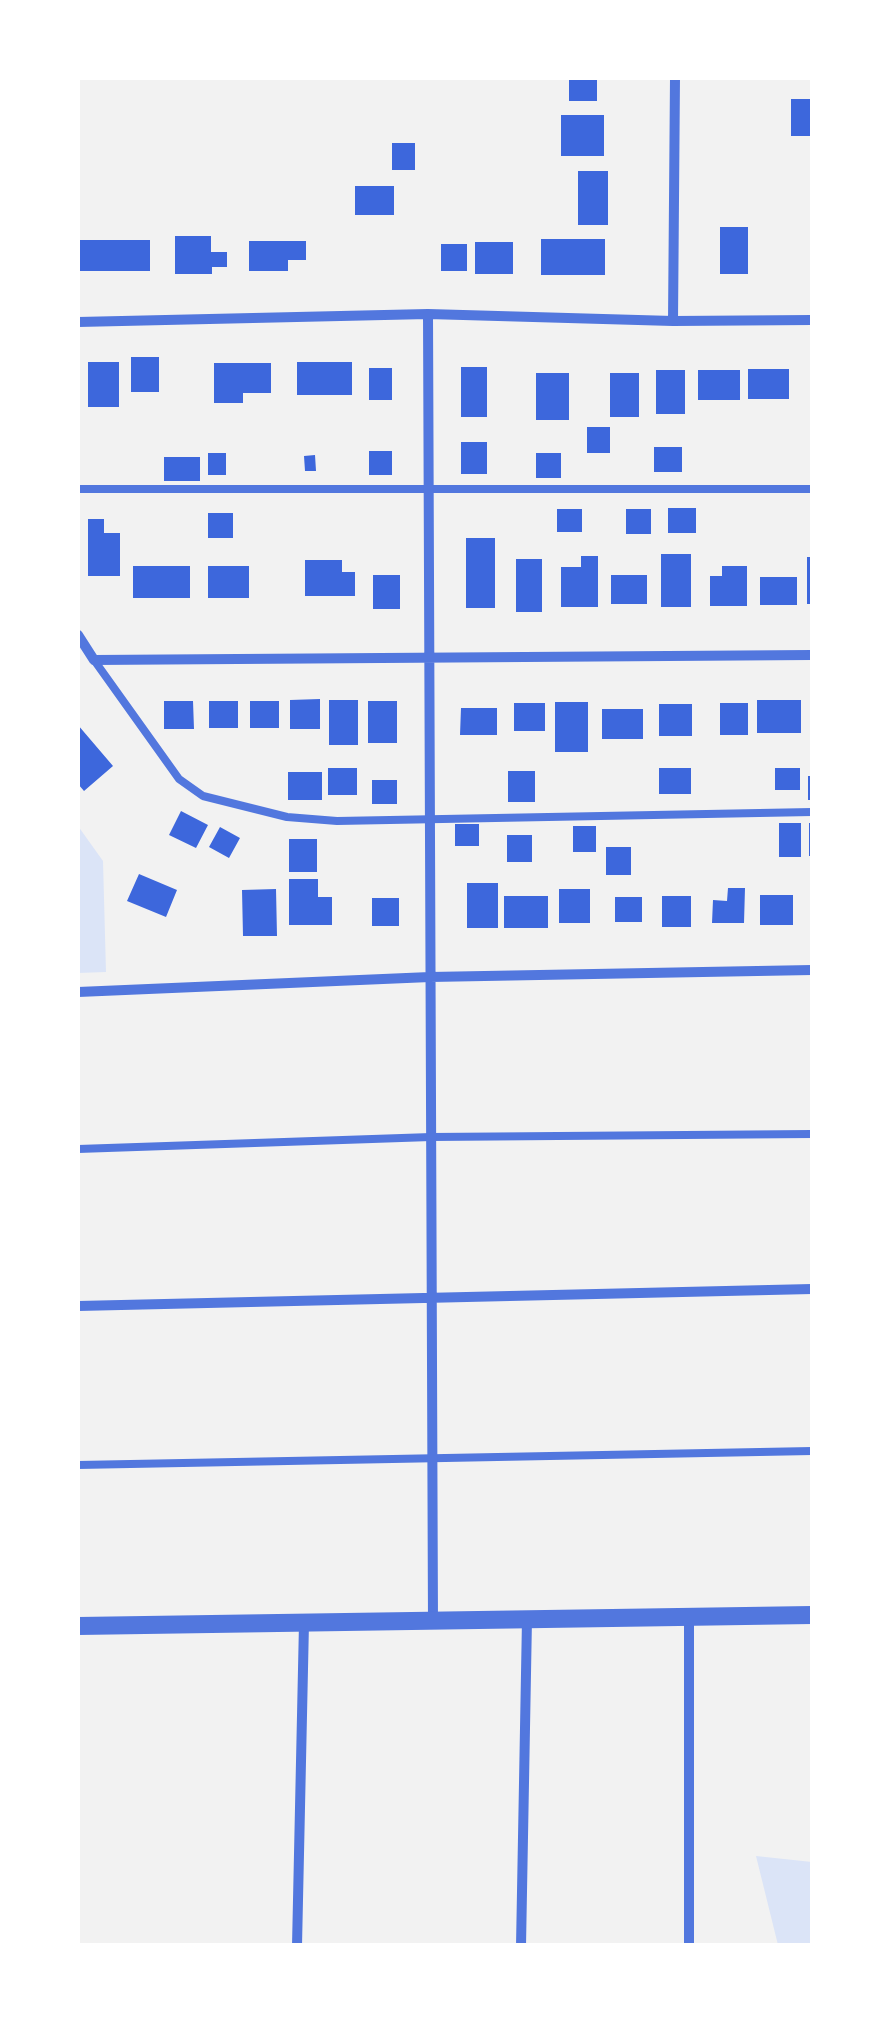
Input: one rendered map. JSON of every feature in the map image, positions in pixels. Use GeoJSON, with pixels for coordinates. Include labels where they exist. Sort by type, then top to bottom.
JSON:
{"type":"FeatureCollection","features":[{"type":"Feature","properties":{"kind":"street"},"geometry":{"type":"LineString","coordinates":[[674,321],[675,78]]}},
{"type":"Feature","properties":{"kind":"street"},"geometry":{"type":"LineString","coordinates":[[428,314],[432,1621]]}},
{"type":"Feature","properties":{"kind":"street"},"geometry":{"type":"LineString","coordinates":[[78,322],[428,314],[674,321],[812,320]]}},
{"type":"Feature","properties":{"kind":"street"},"geometry":{"type":"LineString","coordinates":[[78,636],[94,660],[812,656]]}},
{"type":"Feature","properties":{"kind":"street"},"geometry":{"type":"LineString","coordinates":[[78,992],[430,977],[812,970]]}},
{"type":"Feature","properties":{"kind":"street"},"geometry":{"type":"LineString","coordinates":[[78,1306],[812,1290]]}},
{"type":"Feature","properties":{"kind":"street"},"geometry":{"type":"LineString","coordinates":[[78,1626],[812,1615]]}},
{"type":"Feature","properties":{"kind":"street"},"geometry":{"type":"LineString","coordinates":[[689,1617],[689,1946]]}},
{"type":"Feature","properties":{"kind":"street"},"geometry":{"type":"LineString","coordinates":[[521,1946],[527,1619]]}},
{"type":"Feature","properties":{"kind":"street"},"geometry":{"type":"LineString","coordinates":[[297,1946],[304,1622]]}},
{"type":"Feature","properties":{"kind":"lane"},"geometry":{"type":"LineString","coordinates":[[78,489],[812,489]]}},
{"type":"Feature","properties":{"kind":"lane"},"geometry":{"type":"LineString","coordinates":[[94,660],[178,779],[203,796],[287,817],[337,821],[812,812]]}},
{"type":"Feature","properties":{"kind":"lane"},"geometry":{"type":"LineString","coordinates":[[78,1149],[430,1137],[812,1134]]}},
{"type":"Feature","properties":{"kind":"lane"},"geometry":{"type":"LineString","coordinates":[[78,1466],[812,1451]]}},
{"type":"Feature","properties":{"kind":"shaded area"},"geometry":{"type":"Polygon","coordinates":[[[78,826],[103,861],[106,972],[78,973],[78,826]]]}},
{"type":"Feature","properties":{"kind":"shaded area"},"geometry":{"type":"Polygon","coordinates":[[[756,1856],[812,1862],[812,1945],[778,1945],[756,1856]]]}},
{"type":"Feature","properties":{"kind":"building"},"geometry":{"type":"Polygon","coordinates":[[[569,78],[597,78],[597,101],[569,101],[569,78]]]}},
{"type":"Feature","properties":{"kind":"building"},"geometry":{"type":"Polygon","coordinates":[[[791,99],[812,99],[812,136],[791,136],[791,99]]]}},
{"type":"Feature","properties":{"kind":"building"},"geometry":{"type":"Polygon","coordinates":[[[561,115],[604,115],[604,156],[561,156],[561,115]]]}},
{"type":"Feature","properties":{"kind":"building"},"geometry":{"type":"Polygon","coordinates":[[[392,143],[415,143],[415,170],[392,170],[392,143]]]}},
{"type":"Feature","properties":{"kind":"building"},"geometry":{"type":"Polygon","coordinates":[[[578,171],[608,171],[608,225],[578,225],[578,171]]]}},
{"type":"Feature","properties":{"kind":"building"},"geometry":{"type":"Polygon","coordinates":[[[355,186],[394,186],[394,215],[355,215],[355,186]]]}},
{"type":"Feature","properties":{"kind":"building"},"geometry":{"type":"Polygon","coordinates":[[[720,227],[748,227],[748,274],[720,274],[720,227]]]}},
{"type":"Feature","properties":{"kind":"building"},"geometry":{"type":"Polygon","coordinates":[[[175,236],[211,236],[211,252],[227,252],[227,267],[212,267],[212,274],[175,274],[175,236]]]}},
{"type":"Feature","properties":{"kind":"building"},"geometry":{"type":"Polygon","coordinates":[[[541,239],[605,239],[605,275],[541,275],[541,239]]]}},
{"type":"Feature","properties":{"kind":"building"},"geometry":{"type":"Polygon","coordinates":[[[79,240],[150,240],[150,271],[79,271],[79,240]]]}},
{"type":"Feature","properties":{"kind":"building"},"geometry":{"type":"Polygon","coordinates":[[[249,241],[306,241],[306,260],[288,260],[288,271],[249,271],[249,241]]]}},
{"type":"Feature","properties":{"kind":"building"},"geometry":{"type":"Polygon","coordinates":[[[475,242],[513,242],[513,274],[475,274],[475,242]]]}},
{"type":"Feature","properties":{"kind":"building"},"geometry":{"type":"Polygon","coordinates":[[[441,244],[467,244],[467,271],[441,271],[441,244]]]}},
{"type":"Feature","properties":{"kind":"building"},"geometry":{"type":"Polygon","coordinates":[[[131,357],[159,357],[159,392],[131,392],[131,357]]]}},
{"type":"Feature","properties":{"kind":"building"},"geometry":{"type":"Polygon","coordinates":[[[88,362],[119,362],[119,407],[88,407],[88,362]]]}},
{"type":"Feature","properties":{"kind":"building"},"geometry":{"type":"Polygon","coordinates":[[[297,362],[352,362],[352,395],[297,395],[297,362]]]}},
{"type":"Feature","properties":{"kind":"building"},"geometry":{"type":"Polygon","coordinates":[[[214,363],[271,363],[271,393],[243,393],[243,403],[214,403],[214,363]]]}},
{"type":"Feature","properties":{"kind":"building"},"geometry":{"type":"Polygon","coordinates":[[[461,367],[487,367],[487,417],[461,417],[461,367]]]}},
{"type":"Feature","properties":{"kind":"building"},"geometry":{"type":"Polygon","coordinates":[[[369,368],[392,368],[392,400],[369,400],[369,368]]]}},
{"type":"Feature","properties":{"kind":"building"},"geometry":{"type":"Polygon","coordinates":[[[748,369],[789,369],[789,399],[748,399],[748,369]]]}},
{"type":"Feature","properties":{"kind":"building"},"geometry":{"type":"Polygon","coordinates":[[[656,370],[685,370],[685,414],[656,414],[656,370]]]}},
{"type":"Feature","properties":{"kind":"building"},"geometry":{"type":"Polygon","coordinates":[[[698,370],[740,370],[740,400],[698,400],[698,370]]]}},
{"type":"Feature","properties":{"kind":"building"},"geometry":{"type":"Polygon","coordinates":[[[536,373],[569,373],[569,420],[536,420],[536,373]]]}},
{"type":"Feature","properties":{"kind":"building"},"geometry":{"type":"Polygon","coordinates":[[[610,373],[639,373],[639,417],[610,417],[610,373]]]}},
{"type":"Feature","properties":{"kind":"building"},"geometry":{"type":"Polygon","coordinates":[[[587,427],[610,427],[610,453],[587,453],[587,427]]]}},
{"type":"Feature","properties":{"kind":"building"},"geometry":{"type":"Polygon","coordinates":[[[461,442],[487,442],[487,474],[461,474],[461,442]]]}},
{"type":"Feature","properties":{"kind":"building"},"geometry":{"type":"Polygon","coordinates":[[[654,447],[682,447],[682,472],[654,472],[654,447]]]}},
{"type":"Feature","properties":{"kind":"building"},"geometry":{"type":"Polygon","coordinates":[[[369,451],[392,451],[392,475],[369,475],[369,451]]]}},
{"type":"Feature","properties":{"kind":"building"},"geometry":{"type":"Polygon","coordinates":[[[208,453],[226,453],[226,475],[208,475],[208,453]]]}},
{"type":"Feature","properties":{"kind":"building"},"geometry":{"type":"Polygon","coordinates":[[[536,453],[561,453],[561,478],[536,478],[536,453]]]}},
{"type":"Feature","properties":{"kind":"building"},"geometry":{"type":"Polygon","coordinates":[[[315,455],[316,471],[305,471],[304,456],[315,455]]]}},
{"type":"Feature","properties":{"kind":"building"},"geometry":{"type":"Polygon","coordinates":[[[164,457],[200,457],[200,481],[164,481],[164,457]]]}},
{"type":"Feature","properties":{"kind":"building"},"geometry":{"type":"Polygon","coordinates":[[[668,508],[696,508],[696,533],[668,533],[668,508]]]}},
{"type":"Feature","properties":{"kind":"building"},"geometry":{"type":"Polygon","coordinates":[[[557,509],[582,509],[582,532],[557,532],[557,509]]]}},
{"type":"Feature","properties":{"kind":"building"},"geometry":{"type":"Polygon","coordinates":[[[626,509],[651,509],[651,534],[626,534],[626,509]]]}},
{"type":"Feature","properties":{"kind":"building"},"geometry":{"type":"Polygon","coordinates":[[[208,513],[233,513],[233,538],[208,538],[208,513]]]}},
{"type":"Feature","properties":{"kind":"building"},"geometry":{"type":"Polygon","coordinates":[[[88,519],[104,519],[104,533],[120,533],[120,576],[88,576],[88,519]]]}},
{"type":"Feature","properties":{"kind":"building"},"geometry":{"type":"Polygon","coordinates":[[[466,538],[495,538],[495,608],[466,608],[466,538]]]}},
{"type":"Feature","properties":{"kind":"building"},"geometry":{"type":"Polygon","coordinates":[[[661,554],[691,554],[691,607],[661,607],[661,554]]]}},
{"type":"Feature","properties":{"kind":"building"},"geometry":{"type":"Polygon","coordinates":[[[581,556],[598,556],[598,607],[561,607],[561,567],[581,567],[581,556]]]}},
{"type":"Feature","properties":{"kind":"building"},"geometry":{"type":"Polygon","coordinates":[[[807,557],[812,557],[812,604],[807,604],[807,557]]]}},
{"type":"Feature","properties":{"kind":"building"},"geometry":{"type":"Polygon","coordinates":[[[516,559],[542,559],[542,612],[516,612],[516,559]]]}},
{"type":"Feature","properties":{"kind":"building"},"geometry":{"type":"Polygon","coordinates":[[[305,560],[342,560],[342,572],[355,572],[355,596],[305,596],[305,560]]]}},
{"type":"Feature","properties":{"kind":"building"},"geometry":{"type":"Polygon","coordinates":[[[133,566],[190,566],[190,598],[133,598],[133,566]]]}},
{"type":"Feature","properties":{"kind":"building"},"geometry":{"type":"Polygon","coordinates":[[[208,566],[249,566],[249,598],[208,598],[208,566]]]}},
{"type":"Feature","properties":{"kind":"building"},"geometry":{"type":"Polygon","coordinates":[[[722,566],[747,566],[747,606],[710,606],[710,576],[722,576],[722,566]]]}},
{"type":"Feature","properties":{"kind":"building"},"geometry":{"type":"Polygon","coordinates":[[[373,575],[400,575],[400,609],[373,609],[373,575]]]}},
{"type":"Feature","properties":{"kind":"building"},"geometry":{"type":"Polygon","coordinates":[[[611,575],[647,575],[647,604],[611,604],[611,575]]]}},
{"type":"Feature","properties":{"kind":"building"},"geometry":{"type":"Polygon","coordinates":[[[760,577],[797,577],[797,605],[760,605],[760,577]]]}},
{"type":"Feature","properties":{"kind":"building"},"geometry":{"type":"Polygon","coordinates":[[[320,699],[320,729],[290,729],[290,700],[320,699]]]}},
{"type":"Feature","properties":{"kind":"building"},"geometry":{"type":"Polygon","coordinates":[[[329,700],[358,700],[358,745],[329,745],[329,700]]]}},
{"type":"Feature","properties":{"kind":"building"},"geometry":{"type":"Polygon","coordinates":[[[757,700],[801,700],[801,733],[757,733],[757,700]]]}},
{"type":"Feature","properties":{"kind":"building"},"geometry":{"type":"Polygon","coordinates":[[[164,701],[193,701],[194,729],[164,729],[164,701]]]}},
{"type":"Feature","properties":{"kind":"building"},"geometry":{"type":"Polygon","coordinates":[[[209,701],[238,701],[238,728],[209,728],[209,701]]]}},
{"type":"Feature","properties":{"kind":"building"},"geometry":{"type":"Polygon","coordinates":[[[250,701],[279,701],[279,728],[250,728],[250,701]]]}},
{"type":"Feature","properties":{"kind":"building"},"geometry":{"type":"Polygon","coordinates":[[[368,701],[397,701],[397,743],[368,743],[368,701]]]}},
{"type":"Feature","properties":{"kind":"building"},"geometry":{"type":"Polygon","coordinates":[[[555,702],[588,702],[588,752],[555,752],[555,702]]]}},
{"type":"Feature","properties":{"kind":"building"},"geometry":{"type":"Polygon","coordinates":[[[514,703],[545,703],[545,731],[514,731],[514,703]]]}},
{"type":"Feature","properties":{"kind":"building"},"geometry":{"type":"Polygon","coordinates":[[[720,703],[748,703],[748,735],[720,735],[720,703]]]}},
{"type":"Feature","properties":{"kind":"building"},"geometry":{"type":"Polygon","coordinates":[[[659,704],[692,704],[692,736],[659,736],[659,704]]]}},
{"type":"Feature","properties":{"kind":"building"},"geometry":{"type":"Polygon","coordinates":[[[461,708],[497,708],[497,735],[460,735],[461,708]]]}},
{"type":"Feature","properties":{"kind":"building"},"geometry":{"type":"Polygon","coordinates":[[[602,709],[643,709],[643,739],[602,739],[602,709]]]}},
{"type":"Feature","properties":{"kind":"building"},"geometry":{"type":"Polygon","coordinates":[[[78,725],[113,766],[84,791],[78,784],[78,725]]]}},
{"type":"Feature","properties":{"kind":"building"},"geometry":{"type":"Polygon","coordinates":[[[328,768],[357,768],[357,795],[328,795],[328,768]]]}},
{"type":"Feature","properties":{"kind":"building"},"geometry":{"type":"Polygon","coordinates":[[[659,768],[691,768],[691,794],[659,794],[659,768]]]}},
{"type":"Feature","properties":{"kind":"building"},"geometry":{"type":"Polygon","coordinates":[[[775,768],[800,768],[800,790],[775,790],[775,768]]]}},
{"type":"Feature","properties":{"kind":"building"},"geometry":{"type":"Polygon","coordinates":[[[508,771],[535,771],[535,802],[508,802],[508,771]]]}},
{"type":"Feature","properties":{"kind":"building"},"geometry":{"type":"Polygon","coordinates":[[[288,772],[322,772],[322,800],[288,800],[288,772]]]}},
{"type":"Feature","properties":{"kind":"building"},"geometry":{"type":"Polygon","coordinates":[[[808,776],[812,776],[812,800],[808,800],[808,776]]]}},
{"type":"Feature","properties":{"kind":"building"},"geometry":{"type":"Polygon","coordinates":[[[372,780],[397,780],[397,804],[372,804],[372,780]]]}},
{"type":"Feature","properties":{"kind":"building"},"geometry":{"type":"Polygon","coordinates":[[[181,811],[208,825],[196,848],[169,835],[181,811]]]}},
{"type":"Feature","properties":{"kind":"building"},"geometry":{"type":"Polygon","coordinates":[[[779,823],[801,823],[801,857],[779,857],[779,823]]]}},
{"type":"Feature","properties":{"kind":"building"},"geometry":{"type":"Polygon","coordinates":[[[812,823],[812,856],[809,856],[812,823]]]}},
{"type":"Feature","properties":{"kind":"building"},"geometry":{"type":"Polygon","coordinates":[[[455,824],[479,824],[479,846],[455,846],[455,824]]]}},
{"type":"Feature","properties":{"kind":"building"},"geometry":{"type":"Polygon","coordinates":[[[573,826],[596,826],[596,852],[573,852],[573,826]]]}},
{"type":"Feature","properties":{"kind":"building"},"geometry":{"type":"Polygon","coordinates":[[[220,827],[240,838],[229,858],[209,847],[220,827]]]}},
{"type":"Feature","properties":{"kind":"building"},"geometry":{"type":"Polygon","coordinates":[[[507,835],[532,835],[532,862],[507,862],[507,835]]]}},
{"type":"Feature","properties":{"kind":"building"},"geometry":{"type":"Polygon","coordinates":[[[289,839],[317,839],[317,872],[289,872],[289,839]]]}},
{"type":"Feature","properties":{"kind":"building"},"geometry":{"type":"Polygon","coordinates":[[[606,847],[631,847],[631,875],[606,875],[606,847]]]}},
{"type":"Feature","properties":{"kind":"building"},"geometry":{"type":"Polygon","coordinates":[[[139,874],[177,890],[166,917],[127,901],[139,874]]]}},
{"type":"Feature","properties":{"kind":"building"},"geometry":{"type":"Polygon","coordinates":[[[289,879],[318,879],[318,897],[332,897],[332,925],[289,925],[289,879]]]}},
{"type":"Feature","properties":{"kind":"building"},"geometry":{"type":"Polygon","coordinates":[[[467,883],[498,883],[498,928],[467,928],[467,883]]]}},
{"type":"Feature","properties":{"kind":"building"},"geometry":{"type":"Polygon","coordinates":[[[728,888],[745,888],[744,923],[712,923],[713,900],[727,901],[728,888]]]}},
{"type":"Feature","properties":{"kind":"building"},"geometry":{"type":"Polygon","coordinates":[[[276,889],[277,936],[243,936],[242,890],[276,889]]]}},
{"type":"Feature","properties":{"kind":"building"},"geometry":{"type":"Polygon","coordinates":[[[559,889],[590,889],[590,923],[559,923],[559,889]]]}},
{"type":"Feature","properties":{"kind":"building"},"geometry":{"type":"Polygon","coordinates":[[[760,895],[793,895],[793,925],[760,925],[760,895]]]}},
{"type":"Feature","properties":{"kind":"building"},"geometry":{"type":"Polygon","coordinates":[[[504,896],[548,896],[548,928],[504,928],[504,896]]]}},
{"type":"Feature","properties":{"kind":"building"},"geometry":{"type":"Polygon","coordinates":[[[662,896],[691,896],[691,927],[662,927],[662,896]]]}},
{"type":"Feature","properties":{"kind":"building"},"geometry":{"type":"Polygon","coordinates":[[[615,897],[642,897],[642,922],[615,922],[615,897]]]}},
{"type":"Feature","properties":{"kind":"building"},"geometry":{"type":"Polygon","coordinates":[[[372,898],[399,898],[399,926],[372,926],[372,898]]]}}]}
